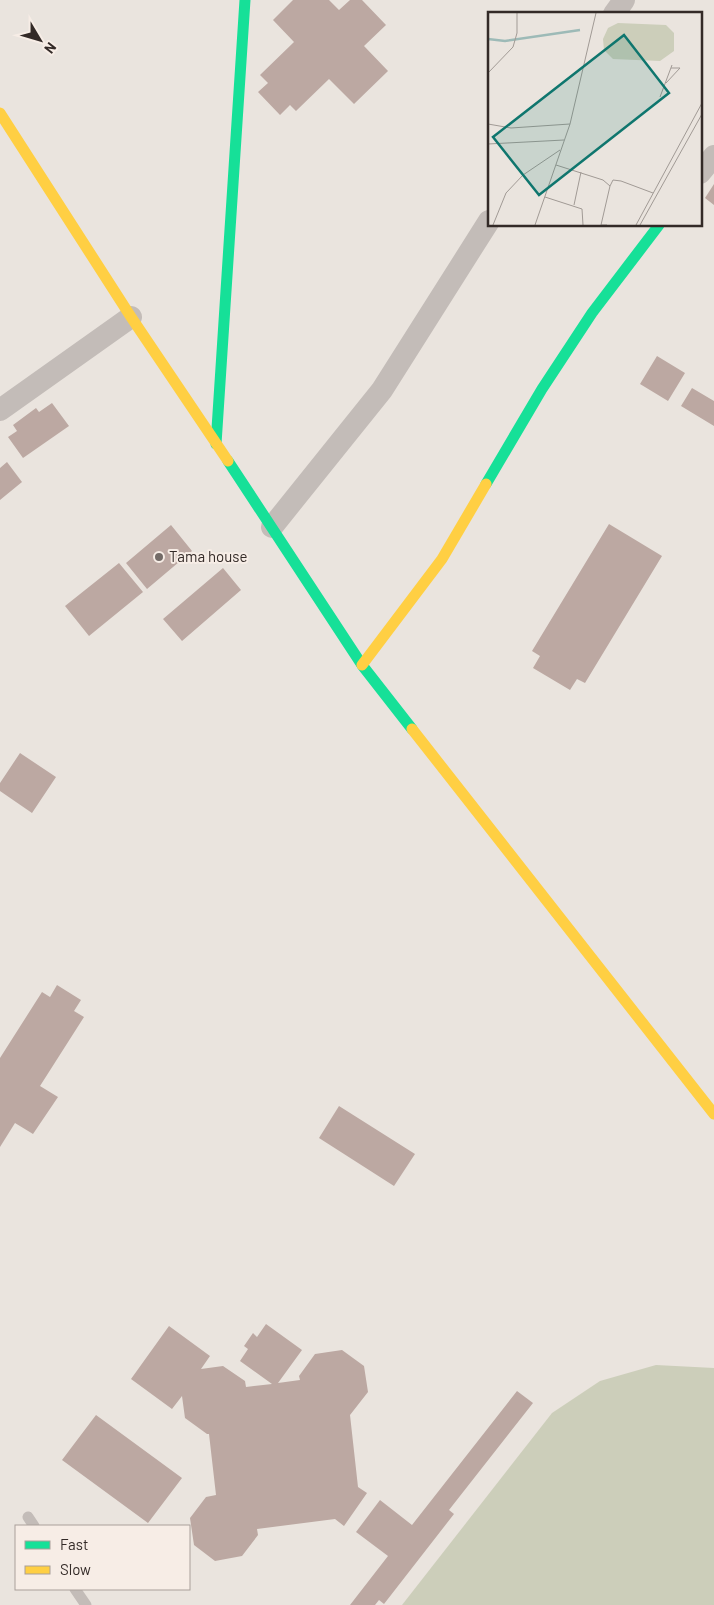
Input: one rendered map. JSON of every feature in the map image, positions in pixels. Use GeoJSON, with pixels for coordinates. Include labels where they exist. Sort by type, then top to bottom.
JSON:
{"type":"FeatureCollection","features":[{"type":"Feature","properties":{"kind":"street"},"geometry":{"type":"LineString","coordinates":[[216,444],[245,0]]}},
{"type":"Feature","properties":{"kind":"street"},"geometry":{"type":"LineString","coordinates":[[615,12],[624,0]]}},
{"type":"Feature","properties":{"kind":"street"},"geometry":{"type":"LineString","coordinates":[[0,113],[131,317],[362,665],[714,1114]]}},
{"type":"Feature","properties":{"kind":"street"},"geometry":{"type":"LineString","coordinates":[[702,171],[714,156]]}},
{"type":"Feature","properties":{"kind":"street"},"geometry":{"type":"LineString","coordinates":[[272,527],[382,390],[488,223]]}},
{"type":"Feature","properties":{"kind":"street"},"geometry":{"type":"LineString","coordinates":[[362,665],[442,559],[542,389],[592,313],[658,226]]}},
{"type":"Feature","properties":{"kind":"street"},"geometry":{"type":"LineString","coordinates":[[0,410],[131,317]]}},
{"type":"Feature","properties":{"kind":"lane"},"geometry":{"type":"LineString","coordinates":[[76,1590],[86,1605]]}},
{"type":"Feature","properties":{"kind":"green space"},"geometry":{"type":"Polygon","coordinates":[[[656,1365],[714,1368],[714,1605],[402,1605],[552,1413],[600,1381],[656,1365]]]}},
{"type":"Feature","properties":{"kind":"building"},"geometry":{"type":"Polygon","coordinates":[[[293,0],[329,0],[339,10],[350,0],[362,0],[386,25],[364,46],[388,71],[354,104],[329,79],[296,111],[290,105],[280,115],[258,92],[268,83],[260,75],[294,42],[273,20],[293,0]]]}},
{"type":"Feature","properties":{"kind":"building"},"geometry":{"type":"Polygon","coordinates":[[[714,184],[714,205],[705,198],[714,184]]]}},
{"type":"Feature","properties":{"kind":"building"},"geometry":{"type":"Polygon","coordinates":[[[657,356],[685,373],[668,401],[640,384],[657,356]]]}},
{"type":"Feature","properties":{"kind":"building"},"geometry":{"type":"Polygon","coordinates":[[[692,388],[714,401],[714,426],[681,406],[692,388]]]}},
{"type":"Feature","properties":{"kind":"building"},"geometry":{"type":"Polygon","coordinates":[[[52,403],[69,426],[23,458],[8,437],[17,431],[13,425],[36,408],[39,412],[52,403]]]}},
{"type":"Feature","properties":{"kind":"building"},"geometry":{"type":"Polygon","coordinates":[[[7,462],[22,482],[0,500],[0,468],[7,462]]]}},
{"type":"Feature","properties":{"kind":"building"},"geometry":{"type":"Polygon","coordinates":[[[609,524],[662,556],[585,683],[577,679],[570,690],[533,668],[540,656],[532,651],[609,524]]]}},
{"type":"Feature","properties":{"kind":"building","name":"Tama house"},"geometry":{"type":"Polygon","coordinates":[[[171,525],[192,551],[147,589],[126,563],[171,525]]]}},
{"type":"Feature","properties":{"kind":"building"},"geometry":{"type":"Polygon","coordinates":[[[119,563],[143,592],[89,636],[65,606],[119,563]]]}},
{"type":"Feature","properties":{"kind":"building"},"geometry":{"type":"Polygon","coordinates":[[[223,568],[241,590],[182,641],[163,619],[223,568]]]}},
{"type":"Feature","properties":{"kind":"building"},"geometry":{"type":"Polygon","coordinates":[[[20,753],[56,777],[32,813],[0,791],[0,783],[20,753]]]}},
{"type":"Feature","properties":{"kind":"building"},"geometry":{"type":"Polygon","coordinates":[[[57,985],[81,1000],[74,1011],[84,1017],[40,1086],[58,1097],[33,1134],[15,1123],[0,1147],[0,1058],[42,992],[50,997],[57,985]]]}},
{"type":"Feature","properties":{"kind":"building"},"geometry":{"type":"Polygon","coordinates":[[[339,1106],[415,1154],[394,1186],[319,1138],[339,1106]]]}},
{"type":"Feature","properties":{"kind":"building"},"geometry":{"type":"Polygon","coordinates":[[[266,1324],[302,1350],[278,1383],[300,1380],[299,1376],[315,1354],[342,1350],[364,1366],[368,1392],[350,1415],[358,1487],[367,1493],[344,1526],[335,1519],[257,1529],[258,1535],[242,1556],[215,1561],[194,1545],[190,1518],[206,1497],[216,1495],[209,1434],[185,1418],[182,1396],[172,1409],[131,1379],[169,1326],[210,1356],[201,1369],[223,1366],[245,1381],[246,1387],[272,1384],[240,1361],[248,1349],[244,1346],[253,1333],[257,1337],[266,1324]]]}},
{"type":"Feature","properties":{"kind":"building"},"geometry":{"type":"Polygon","coordinates":[[[517,1391],[533,1403],[449,1510],[454,1514],[384,1604],[379,1600],[375,1605],[350,1605],[388,1556],[356,1532],[380,1500],[412,1525],[517,1391]]]}},
{"type":"Feature","properties":{"kind":"building"},"geometry":{"type":"Polygon","coordinates":[[[96,1415],[182,1478],[148,1523],[62,1460],[96,1415]]]}},
{"type":"Feature","properties":{"kind":"traffic: fast"},"geometry":{"type":"LineString","coordinates":[[216,444],[245,0]]}},
{"type":"Feature","properties":{"kind":"traffic: fast"},"geometry":{"type":"LineString","coordinates":[[486,484],[542,389],[592,313],[658,226]]}},
{"type":"Feature","properties":{"kind":"traffic: fast"},"geometry":{"type":"LineString","coordinates":[[228,461],[362,665],[412,729]]}},
{"type":"Feature","properties":{"kind":"traffic: slow"},"geometry":{"type":"LineString","coordinates":[[0,113],[131,317],[228,461]]}},
{"type":"Feature","properties":{"kind":"traffic: slow"},"geometry":{"type":"LineString","coordinates":[[362,665],[442,559],[486,484]]}},
{"type":"Feature","properties":{"kind":"traffic: slow"},"geometry":{"type":"LineString","coordinates":[[412,729],[714,1114]]}},
{"type":"Feature","properties":{"kind":"place","name":"Tama house"},"geometry":{"type":"Point","coordinates":[159,557]}}]}
